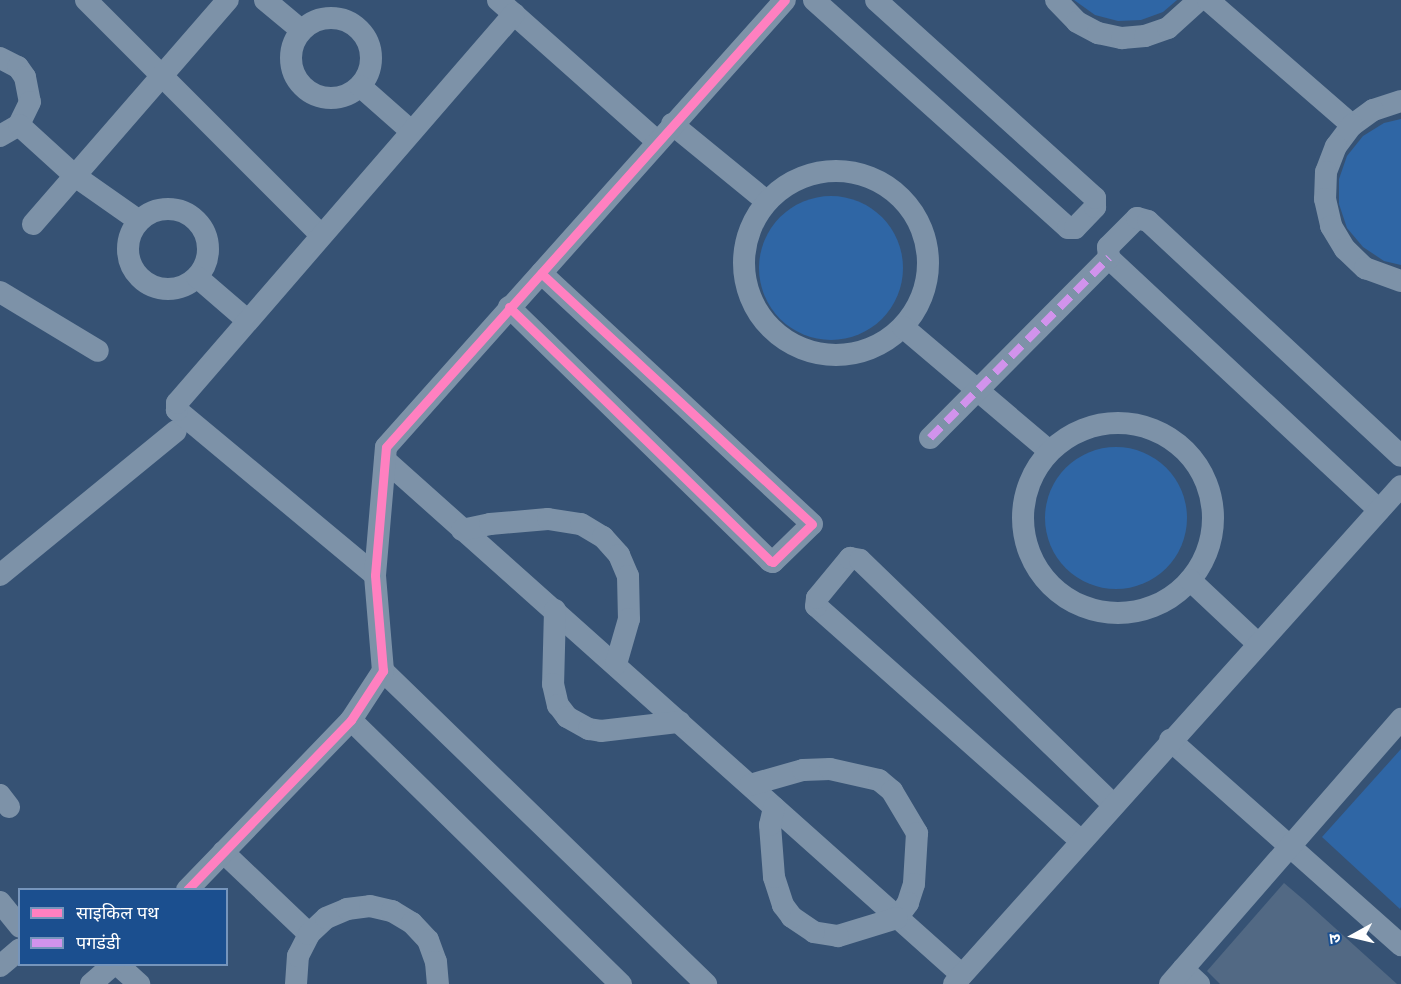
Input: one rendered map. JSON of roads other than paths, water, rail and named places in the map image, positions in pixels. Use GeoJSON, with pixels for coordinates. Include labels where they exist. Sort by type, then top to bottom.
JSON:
{"type":"FeatureCollection","features":[{"type":"Feature","properties":{"kind":"street"},"geometry":{"type":"LineString","coordinates":[[86,0],[321,235]]}},
{"type":"Feature","properties":{"kind":"street"},"geometry":{"type":"LineString","coordinates":[[33,224],[228,0]]}},
{"type":"Feature","properties":{"kind":"street"},"geometry":{"type":"LineString","coordinates":[[265,0],[301,30]]}},
{"type":"Feature","properties":{"kind":"street"},"geometry":{"type":"LineString","coordinates":[[189,888],[351,720],[383,671],[375,575],[386,447],[509,306],[785,0]]}},
{"type":"Feature","properties":{"kind":"street"},"geometry":{"type":"LineString","coordinates":[[814,0],[1068,228],[1075,228],[1095,207],[1095,198],[876,0]]}},
{"type":"Feature","properties":{"kind":"street"},"geometry":{"type":"LineString","coordinates":[[1056,0],[1077,22],[1098,33],[1122,38],[1168,28],[1199,0]]}},
{"type":"Feature","properties":{"kind":"street"},"geometry":{"type":"LineString","coordinates":[[1208,0],[1353,125]]}},
{"type":"Feature","properties":{"kind":"street"},"geometry":{"type":"LineString","coordinates":[[375,575],[177,410],[182,395],[411,131],[506,7],[657,141]]}},
{"type":"Feature","properties":{"kind":"street"},"geometry":{"type":"LineString","coordinates":[[336,17],[359,28],[371,50],[368,75],[360,86],[336,98],[322,98],[303,87],[292,69],[291,55],[301,30],[323,18],[336,17]]}},
{"type":"Feature","properties":{"kind":"street"},"geometry":{"type":"LineString","coordinates":[[0,58],[18,67],[29,89],[30,102],[10,130],[139,221]]}},
{"type":"Feature","properties":{"kind":"street"},"geometry":{"type":"LineString","coordinates":[[360,86],[411,131]]}},
{"type":"Feature","properties":{"kind":"street"},"geometry":{"type":"LineString","coordinates":[[1401,101],[1373,110],[1353,125],[1336,147],[1326,172],[1325,199],[1331,226],[1345,249],[1365,268],[1401,281]]}},
{"type":"Feature","properties":{"kind":"street"},"geometry":{"type":"LineString","coordinates":[[672,124],[766,201]]}},
{"type":"Feature","properties":{"kind":"street"},"geometry":{"type":"LineString","coordinates":[[836,171],[869,176],[906,202],[918,221],[928,265],[925,287],[903,327],[878,346],[847,355],[816,354],[786,342],[770,327],[748,292],[743,260],[749,229],[766,201],[803,176],[836,171]]}},
{"type":"Feature","properties":{"kind":"street"},"geometry":{"type":"LineString","coordinates":[[173,208],[196,219],[208,241],[206,260],[198,277],[173,289],[146,283],[129,260],[129,240],[139,221],[160,209],[173,208]]}},
{"type":"Feature","properties":{"kind":"street"},"geometry":{"type":"LineString","coordinates":[[1379,510],[1109,258],[1108,247],[1137,218],[1148,221],[1401,456]]}},
{"type":"Feature","properties":{"kind":"street"},"geometry":{"type":"LineString","coordinates":[[930,438],[1109,258]]}},
{"type":"Feature","properties":{"kind":"street"},"geometry":{"type":"LineString","coordinates":[[509,306],[770,561],[773,562],[812,524],[541,273]]}},
{"type":"Feature","properties":{"kind":"street"},"geometry":{"type":"LineString","coordinates":[[198,277],[247,320]]}},
{"type":"Feature","properties":{"kind":"street"},"geometry":{"type":"LineString","coordinates":[[0,292],[98,351]]}},
{"type":"Feature","properties":{"kind":"street"},"geometry":{"type":"LineString","coordinates":[[903,327],[1049,451]]}},
{"type":"Feature","properties":{"kind":"street"},"geometry":{"type":"LineString","coordinates":[[1100,423],[1139,425],[1158,430],[1182,447],[1201,470],[1211,497],[1212,517],[1206,555],[1190,580],[1171,597],[1149,609],[1124,613],[1098,612],[1074,603],[1053,589],[1037,569],[1026,546],[1022,521],[1025,495],[1034,471],[1049,451],[1072,433],[1100,423]]}},
{"type":"Feature","properties":{"kind":"street"},"geometry":{"type":"LineString","coordinates":[[0,574],[176,431]]}},
{"type":"Feature","properties":{"kind":"street"},"geometry":{"type":"LineString","coordinates":[[385,460],[616,664],[897,918],[958,980],[1170,740],[1401,486]]}},
{"type":"Feature","properties":{"kind":"street"},"geometry":{"type":"LineString","coordinates":[[462,530],[490,524],[548,519],[581,524],[603,537],[619,555],[628,576],[629,619],[616,664]]}},
{"type":"Feature","properties":{"kind":"street"},"geometry":{"type":"LineString","coordinates":[[1081,841],[816,606],[817,598],[850,558],[860,560],[1113,804]]}},
{"type":"Feature","properties":{"kind":"street"},"geometry":{"type":"LineString","coordinates":[[1190,580],[1257,643]]}},
{"type":"Feature","properties":{"kind":"street"},"geometry":{"type":"LineString","coordinates":[[555,610],[553,684],[558,705],[567,717],[588,729],[601,731],[680,722]]}},
{"type":"Feature","properties":{"kind":"street"},"geometry":{"type":"LineString","coordinates":[[383,671],[706,984]]}},
{"type":"Feature","properties":{"kind":"street"},"geometry":{"type":"LineString","coordinates":[[1184,979],[1288,844],[1401,718]]}},
{"type":"Feature","properties":{"kind":"street"},"geometry":{"type":"LineString","coordinates":[[351,720],[621,984]]}},
{"type":"Feature","properties":{"kind":"street"},"geometry":{"type":"LineString","coordinates":[[1170,740],[1399,939]]}},
{"type":"Feature","properties":{"kind":"street"},"geometry":{"type":"LineString","coordinates":[[750,785],[803,771],[830,769],[879,780],[891,791],[917,832],[914,884],[908,903],[897,918],[838,936],[814,932],[792,917],[783,905],[774,877],[770,836],[774,807]]}},
{"type":"Feature","properties":{"kind":"street"},"geometry":{"type":"LineString","coordinates":[[223,852],[309,934]]}},
{"type":"Feature","properties":{"kind":"street"},"geometry":{"type":"LineString","coordinates":[[0,902],[18,924]]}},
{"type":"Feature","properties":{"kind":"street"},"geometry":{"type":"LineString","coordinates":[[296,984],[298,956],[309,934],[326,918],[347,909],[370,906],[392,911],[412,922],[428,940],[436,962],[438,984]]}},
{"type":"Feature","properties":{"kind":"street"},"geometry":{"type":"LineString","coordinates":[[0,966],[18,951]]}},
{"type":"Feature","properties":{"kind":"street"},"geometry":{"type":"LineString","coordinates":[[91,984],[114,966]]}},
{"type":"Feature","properties":{"kind":"street"},"geometry":{"type":"LineString","coordinates":[[118,966],[139,984]]}}]}
